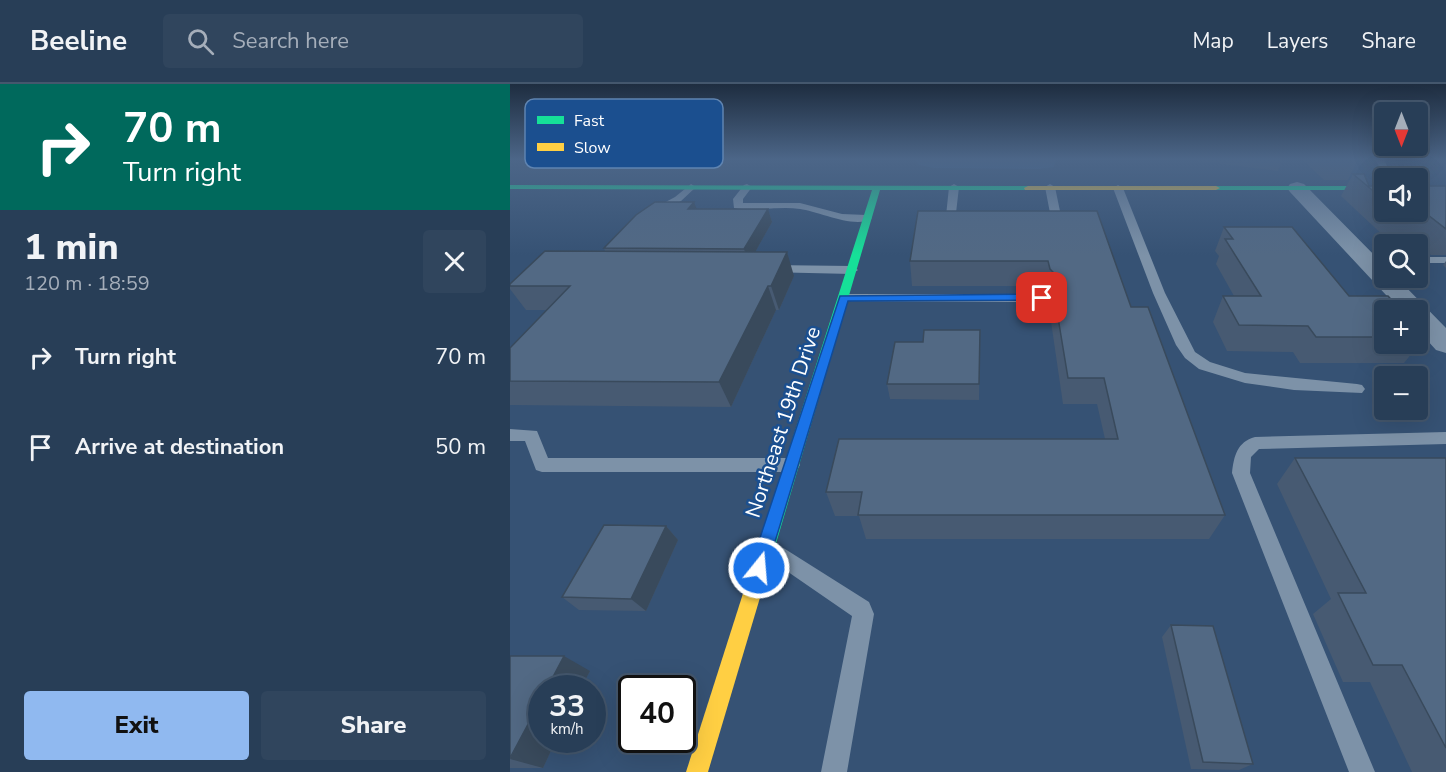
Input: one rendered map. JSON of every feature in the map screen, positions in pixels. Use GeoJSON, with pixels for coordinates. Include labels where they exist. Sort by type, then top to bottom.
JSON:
{"type":"FeatureCollection","features":[{"type":"Feature","properties":{"kind":"main road","name":"Northeast 19th Drive"},"geometry":{"type":"LineString","coordinates":[[697,772],[877,191]]}},
{"type":"Feature","properties":{"kind":"street"},"geometry":{"type":"LineString","coordinates":[[1300,191],[1374,259]]}},
{"type":"Feature","properties":{"kind":"street"},"geometry":{"type":"LineString","coordinates":[[1397,288],[1406,300]]}},
{"type":"Feature","properties":{"kind":"street"},"geometry":{"type":"LineString","coordinates":[[1428,325],[1446,344]]}},
{"type":"Feature","properties":{"kind":"lane"},"geometry":{"type":"LineString","coordinates":[[645,217],[678,199],[687,191]]}},
{"type":"Feature","properties":{"kind":"lane"},"geometry":{"type":"LineString","coordinates":[[744,191],[738,199],[738,206],[800,207],[842,217],[867,218]]}},
{"type":"Feature","properties":{"kind":"lane"},"geometry":{"type":"LineString","coordinates":[[954,191],[951,216],[975,216]]}},
{"type":"Feature","properties":{"kind":"lane"},"geometry":{"type":"LineString","coordinates":[[1032,216],[1056,216],[1051,191]]}},
{"type":"Feature","properties":{"kind":"lane"},"geometry":{"type":"LineString","coordinates":[[1119,191],[1160,299],[1189,354],[1205,365],[1235,376],[1269,382],[1357,389]]}},
{"type":"Feature","properties":{"kind":"lane"},"geometry":{"type":"LineString","coordinates":[[1428,260],[1446,260]]}},
{"type":"Feature","properties":{"kind":"lane"},"geometry":{"type":"LineString","coordinates":[[754,269],[852,270]]}},
{"type":"Feature","properties":{"kind":"lane"},"geometry":{"type":"LineString","coordinates":[[844,298],[1042,298]]}},
{"type":"Feature","properties":{"kind":"lane"},"geometry":{"type":"LineString","coordinates":[[510,435],[531,435],[542,465],[791,465]]}},
{"type":"Feature","properties":{"kind":"lane"},"geometry":{"type":"LineString","coordinates":[[1362,772],[1241,474],[1243,454],[1255,443],[1446,438]]}},
{"type":"Feature","properties":{"kind":"lane"},"geometry":{"type":"LineString","coordinates":[[766,546],[861,610],[834,772]]}},
{"type":"Feature","properties":{"kind":"building"},"geometry":{"type":"Polygon","coordinates":[[[1428,191],[1446,191],[1446,229],[1428,215],[1428,191]]]}},
{"type":"Feature","properties":{"kind":"building"},"geometry":{"type":"Polygon","coordinates":[[[655,202],[694,202],[688,209],[768,209],[744,249],[604,248],[636,215],[655,202]]]}},
{"type":"Feature","properties":{"kind":"building"},"geometry":{"type":"Polygon","coordinates":[[[918,211],[1097,211],[1131,307],[1148,307],[1225,515],[858,515],[862,492],[826,492],[839,439],[1118,439],[1104,378],[1068,378],[1051,275],[1053,272],[1048,261],[910,261],[918,211]]]}},
{"type":"Feature","properties":{"kind":"building"},"geometry":{"type":"Polygon","coordinates":[[[1224,227],[1292,227],[1349,296],[1388,296],[1392,300],[1374,300],[1374,337],[1316,337],[1308,326],[1239,325],[1223,296],[1261,296],[1225,239],[1233,239],[1224,227]]]}},
{"type":"Feature","properties":{"kind":"building"},"geometry":{"type":"Polygon","coordinates":[[[545,251],[787,252],[719,382],[510,381],[510,348],[570,286],[510,286],[545,251]]]}},
{"type":"Feature","properties":{"kind":"building"},"geometry":{"type":"Polygon","coordinates":[[[924,330],[980,330],[979,384],[887,384],[895,342],[923,342],[924,330]]]}},
{"type":"Feature","properties":{"kind":"building"},"geometry":{"type":"Polygon","coordinates":[[[1295,458],[1446,458],[1446,748],[1402,665],[1373,665],[1338,593],[1366,593],[1295,458]]]}},
{"type":"Feature","properties":{"kind":"building"},"geometry":{"type":"Polygon","coordinates":[[[604,525],[666,526],[631,599],[562,597],[604,525]]]}},
{"type":"Feature","properties":{"kind":"building"},"geometry":{"type":"Polygon","coordinates":[[[1171,625],[1213,626],[1253,764],[1203,762],[1171,625]]]}},
{"type":"Feature","properties":{"kind":"building"},"geometry":{"type":"Polygon","coordinates":[[[510,656],[564,656],[554,675],[528,675],[528,724],[510,758],[510,656]]]}},
{"type":"Feature","properties":{"kind":"traffic: fast"},"geometry":{"type":"LineString","coordinates":[[756,581],[876,191]]}},
{"type":"Feature","properties":{"kind":"traffic: slow"},"geometry":{"type":"LineString","coordinates":[[697,772],[756,581]]}},
{"type":"Feature","properties":{"kind":"route"},"geometry":{"type":"LineString","coordinates":[[759,568],[844,298],[1042,298]]}}]}
